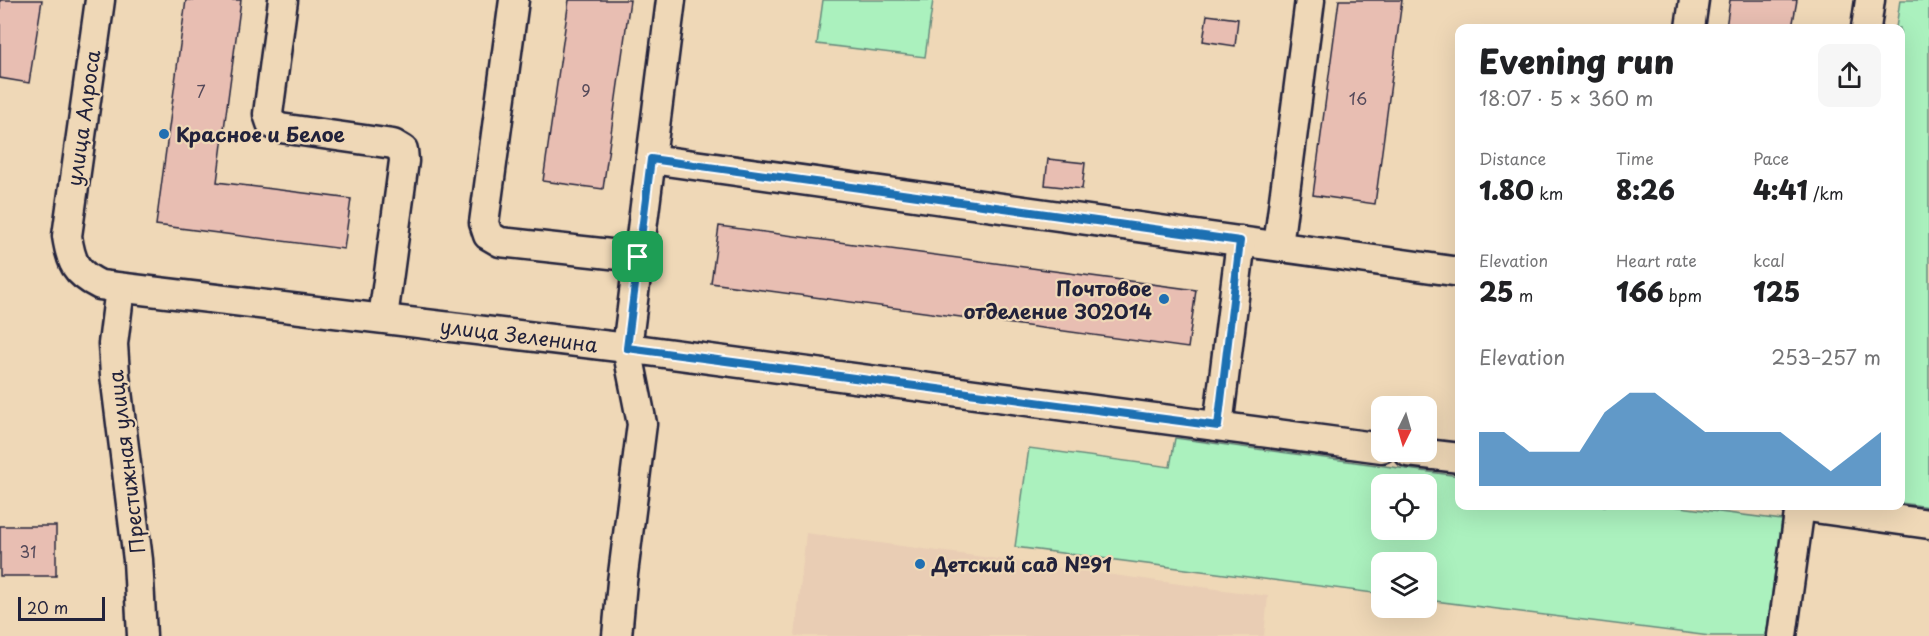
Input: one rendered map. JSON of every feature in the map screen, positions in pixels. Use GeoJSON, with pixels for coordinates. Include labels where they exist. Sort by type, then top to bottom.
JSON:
{"type":"FeatureCollection","features":[{"type":"Feature","properties":{"kind":"street","name":"улица Алроса"},"geometry":{"type":"LineString","coordinates":[[66,236],[100,0]]}},
{"type":"Feature","properties":{"kind":"street"},"geometry":{"type":"LineString","coordinates":[[283,0],[268,114],[271,123],[279,128],[393,144],[403,150],[404,161],[383,318]]}},
{"type":"Feature","properties":{"kind":"street"},"geometry":{"type":"LineString","coordinates":[[514,0],[484,223],[488,235],[500,242],[638,257]]}},
{"type":"Feature","properties":{"kind":"street"},"geometry":{"type":"LineString","coordinates":[[617,636],[642,424],[627,348],[671,0]]}},
{"type":"Feature","properties":{"kind":"street"},"geometry":{"type":"LineString","coordinates":[[1278,246],[1310,0]]}},
{"type":"Feature","properties":{"kind":"street"},"geometry":{"type":"LineString","coordinates":[[1691,24],[1694,0]]}},
{"type":"Feature","properties":{"kind":"street"},"geometry":{"type":"LineString","coordinates":[[1867,24],[1870,0]]}},
{"type":"Feature","properties":{"kind":"street"},"geometry":{"type":"LineString","coordinates":[[651,159],[1455,271]]}},
{"type":"Feature","properties":{"kind":"street","name":"улица Зеленина"},"geometry":{"type":"LineString","coordinates":[[66,236],[71,259],[84,278],[100,285],[627,348],[1371,447]]}},
{"type":"Feature","properties":{"kind":"street"},"geometry":{"type":"LineString","coordinates":[[1218,426],[1240,241]]}},
{"type":"Feature","properties":{"kind":"street","name":"Престижная улица"},"geometry":{"type":"LineString","coordinates":[[120,288],[114,344],[115,365],[138,560],[142,636]]}},
{"type":"Feature","properties":{"kind":"street"},"geometry":{"type":"LineString","coordinates":[[1437,455],[1455,457]]}},
{"type":"Feature","properties":{"kind":"street"},"geometry":{"type":"LineString","coordinates":[[1782,636],[1799,510]]}},
{"type":"Feature","properties":{"kind":"street"},"geometry":{"type":"LineString","coordinates":[[1829,510],[1929,524]]}},
{"type":"Feature","properties":{"kind":"shaded area","name":"Детский сад №91"},"geometry":{"type":"Polygon","coordinates":[[[806,533],[1268,596],[1264,636],[795,636],[806,533]]]}},
{"type":"Feature","properties":{"kind":"green space"},"geometry":{"type":"Polygon","coordinates":[[[823,0],[933,0],[925,57],[817,44],[823,0]]]}},
{"type":"Feature","properties":{"kind":"green space"},"geometry":{"type":"Polygon","coordinates":[[[1900,0],[1929,0],[1929,507],[1905,504],[1905,24],[1897,24],[1900,0]]]}},
{"type":"Feature","properties":{"kind":"green space"},"geometry":{"type":"Polygon","coordinates":[[[1175,438],[1455,475],[1455,510],[1703,510],[1782,520],[1766,636],[1710,636],[1437,601],[1437,552],[1371,552],[1371,593],[1015,547],[1029,448],[1170,467],[1175,438]]]}},
{"type":"Feature","properties":{"kind":"building"},"geometry":{"type":"Polygon","coordinates":[[[0,0],[42,0],[29,83],[0,78],[0,0]]]}},
{"type":"Feature","properties":{"kind":"building"},"geometry":{"type":"Polygon","coordinates":[[[186,0],[241,0],[217,182],[351,199],[344,249],[156,225],[186,0]]]}},
{"type":"Feature","properties":{"kind":"building"},"geometry":{"type":"Polygon","coordinates":[[[569,0],[630,0],[603,189],[543,181],[569,0]]]}},
{"type":"Feature","properties":{"kind":"building"},"geometry":{"type":"Polygon","coordinates":[[[1339,0],[1402,0],[1375,204],[1313,195],[1339,0]]]}},
{"type":"Feature","properties":{"kind":"building"},"geometry":{"type":"Polygon","coordinates":[[[1730,0],[1797,0],[1793,24],[1727,24],[1730,0]]]}},
{"type":"Feature","properties":{"kind":"building"},"geometry":{"type":"Polygon","coordinates":[[[1207,15],[1238,19],[1235,46],[1203,41],[1207,15]]]}},
{"type":"Feature","properties":{"kind":"building"},"geometry":{"type":"Polygon","coordinates":[[[1048,159],[1085,163],[1082,189],[1045,185],[1048,159]]]}},
{"type":"Feature","properties":{"kind":"building"},"geometry":{"type":"Polygon","coordinates":[[[719,226],[1196,290],[1188,348],[711,283],[719,226]]]}},
{"type":"Feature","properties":{"kind":"building"},"geometry":{"type":"Polygon","coordinates":[[[0,526],[56,526],[56,576],[0,576],[0,526]]]}},
{"type":"Feature","properties":{"kind":"place","name":"Красное и Белое"},"geometry":{"type":"Point","coordinates":[164,134]}},
{"type":"Feature","properties":{"kind":"place","name":"Почтовое отделение 302014"},"geometry":{"type":"Point","coordinates":[1164,299]}},
{"type":"Feature","properties":{"kind":"place","name":"Детский сад №91"},"geometry":{"type":"Point","coordinates":[920,564]}},
{"type":"Feature","properties":{"kind":"route"},"geometry":{"type":"LineString","coordinates":[[651,159],[1240,241],[1218,426],[627,348],[638,257],[651,159]]}}]}
